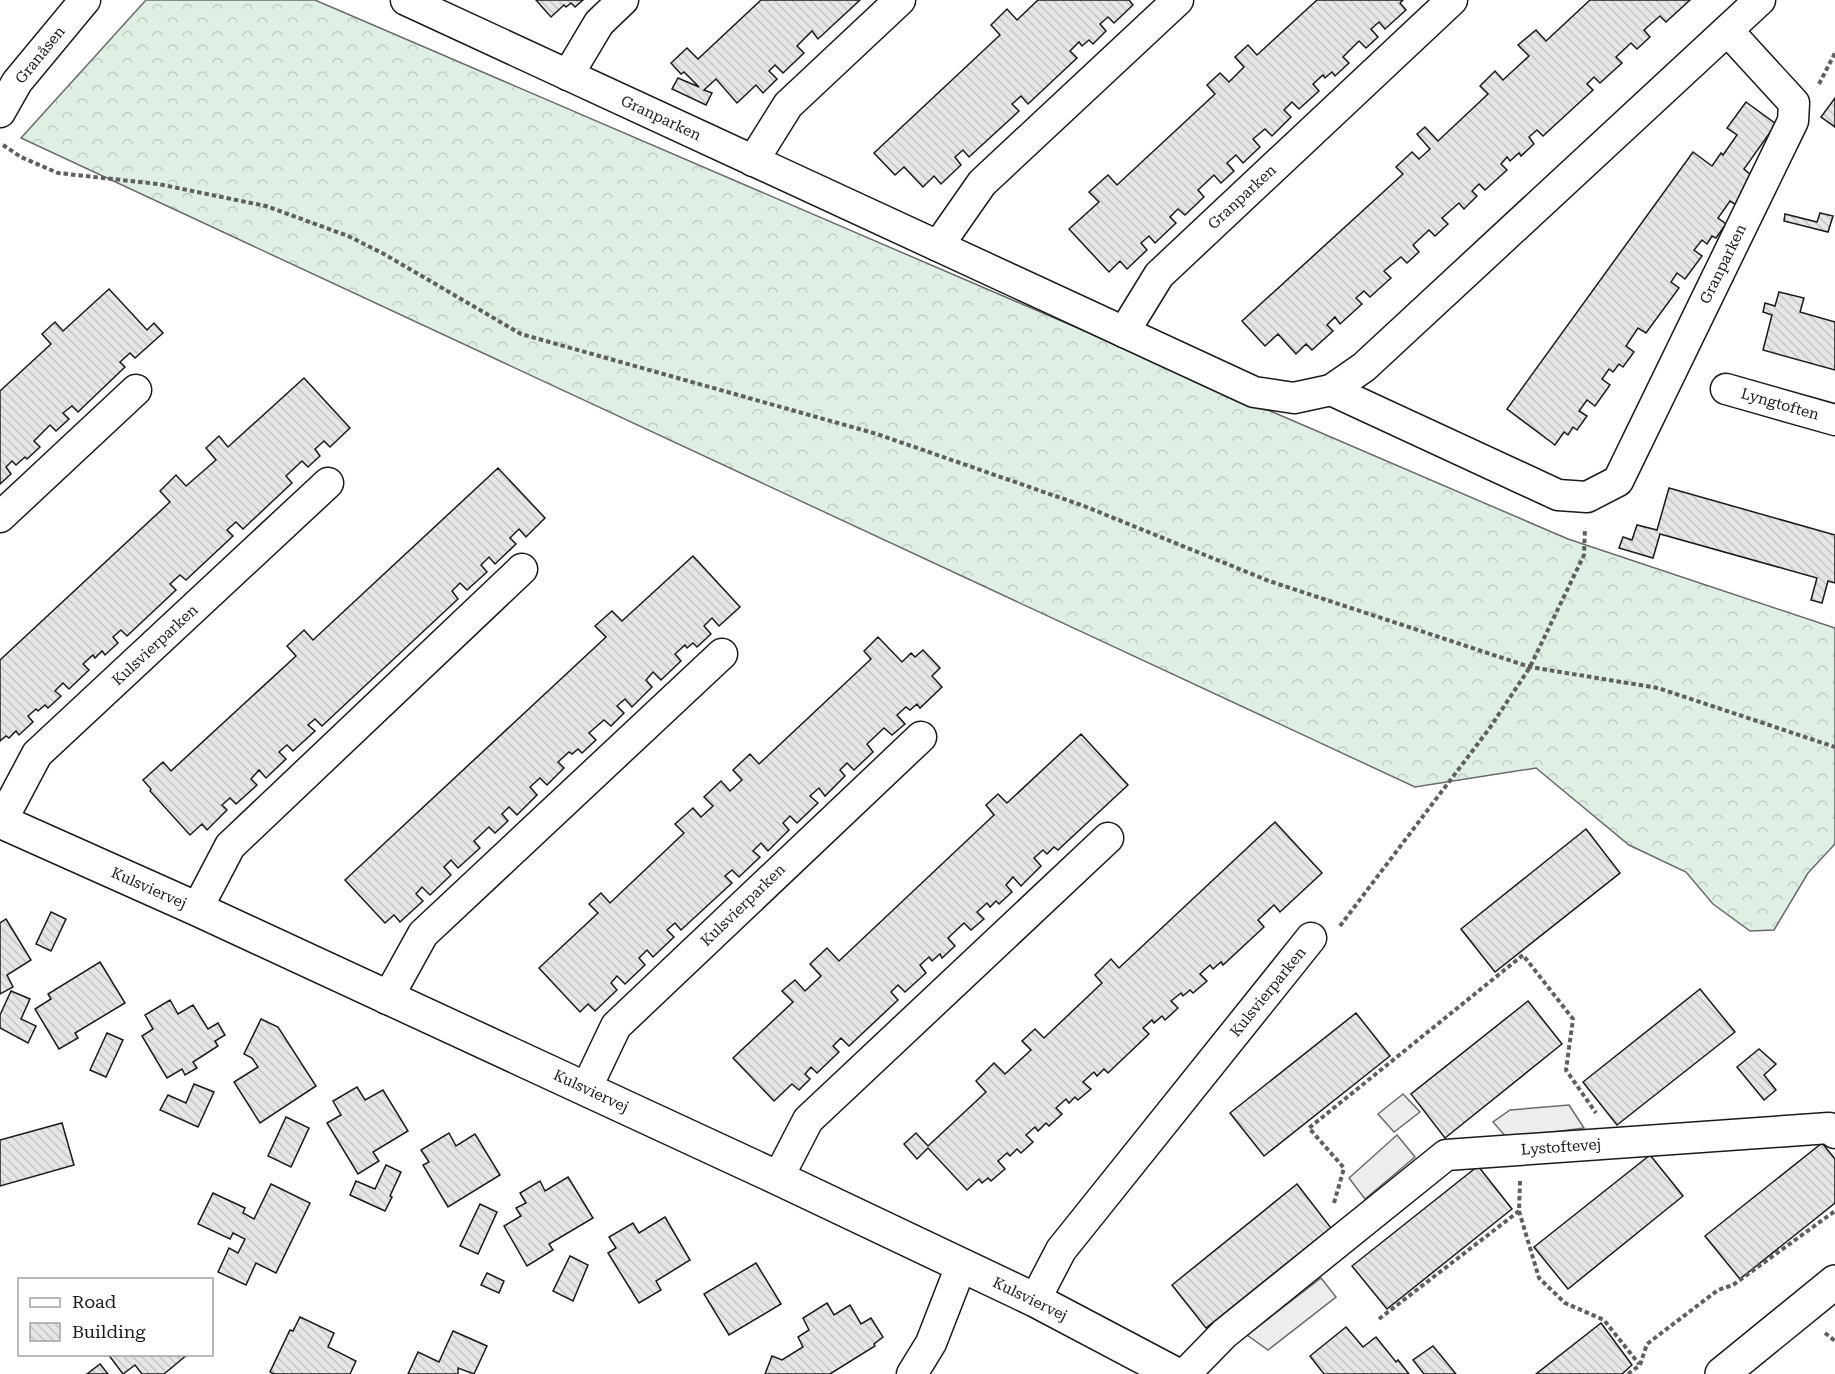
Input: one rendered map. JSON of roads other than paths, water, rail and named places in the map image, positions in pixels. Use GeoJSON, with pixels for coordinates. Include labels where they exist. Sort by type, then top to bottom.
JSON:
{"type":"FeatureCollection","features":[{"type":"Feature","properties":{"kind":"street","name":"Granåsen"},"geometry":{"type":"LineString","coordinates":[[0,112],[17,82],[85,0]]}},
{"type":"Feature","properties":{"kind":"street","name":"Granparken"},"geometry":{"type":"LineString","coordinates":[[406,0],[1254,392],[1293,398],[1331,390],[1364,367],[1760,0]]}},
{"type":"Feature","properties":{"kind":"street"},"geometry":{"type":"LineString","coordinates":[[568,75],[598,23],[623,0]]}},
{"type":"Feature","properties":{"kind":"street"},"geometry":{"type":"LineString","coordinates":[[753,160],[788,105],[900,0]]}},
{"type":"Feature","properties":{"kind":"street"},"geometry":{"type":"LineString","coordinates":[[938,246],[982,183],[1178,0]]}},
{"type":"Feature","properties":{"kind":"street","name":"Granparken"},"geometry":{"type":"LineString","coordinates":[[1124,332],[1160,275],[1452,0]]}},
{"type":"Feature","properties":{"kind":"street","name":"Granparken"},"geometry":{"type":"LineString","coordinates":[[1331,390],[1558,495],[1587,497],[1617,481],[1793,121],[1794,103],[1728,31]]}},
{"type":"Feature","properties":{"kind":"street","name":"Lyngtoften"},"geometry":{"type":"LineString","coordinates":[[1726,389],[1835,420]]}},
{"type":"Feature","properties":{"kind":"street"},"geometry":{"type":"LineString","coordinates":[[0,517],[136,390]]}},
{"type":"Feature","properties":{"kind":"street","name":"Kulsvierparken"},"geometry":{"type":"LineString","coordinates":[[0,822],[37,754],[328,483]]}},
{"type":"Feature","properties":{"kind":"street"},"geometry":{"type":"LineString","coordinates":[[197,909],[230,846],[522,569]]}},
{"type":"Feature","properties":{"kind":"street"},"geometry":{"type":"LineString","coordinates":[[387,999],[423,934],[722,654]]}},
{"type":"Feature","properties":{"kind":"street","name":"Kulsvierparken"},"geometry":{"type":"LineString","coordinates":[[586,1089],[616,1026],[921,737]]}},
{"type":"Feature","properties":{"kind":"street","name":"Kulsviervej"},"geometry":{"type":"LineString","coordinates":[[0,822],[197,909],[387,999],[778,1178],[1035,1300],[1175,1374]]}},
{"type":"Feature","properties":{"kind":"street"},"geometry":{"type":"LineString","coordinates":[[778,1178],[808,1120],[1108,838]]}},
{"type":"Feature","properties":{"kind":"street","name":"Kulsvierparken"},"geometry":{"type":"LineString","coordinates":[[1035,1300],[1061,1250],[1311,938]]}},
{"type":"Feature","properties":{"kind":"street","name":"Lystoftevej"},"geometry":{"type":"LineString","coordinates":[[1185,1374],[1224,1334],[1446,1155],[1829,1128],[1835,1133]]}},
{"type":"Feature","properties":{"kind":"street"},"geometry":{"type":"LineString","coordinates":[[912,1374],[931,1342],[962,1266]]}},
{"type":"Feature","properties":{"kind":"street"},"geometry":{"type":"LineString","coordinates":[[1722,1374],[1835,1282]]}}]}
